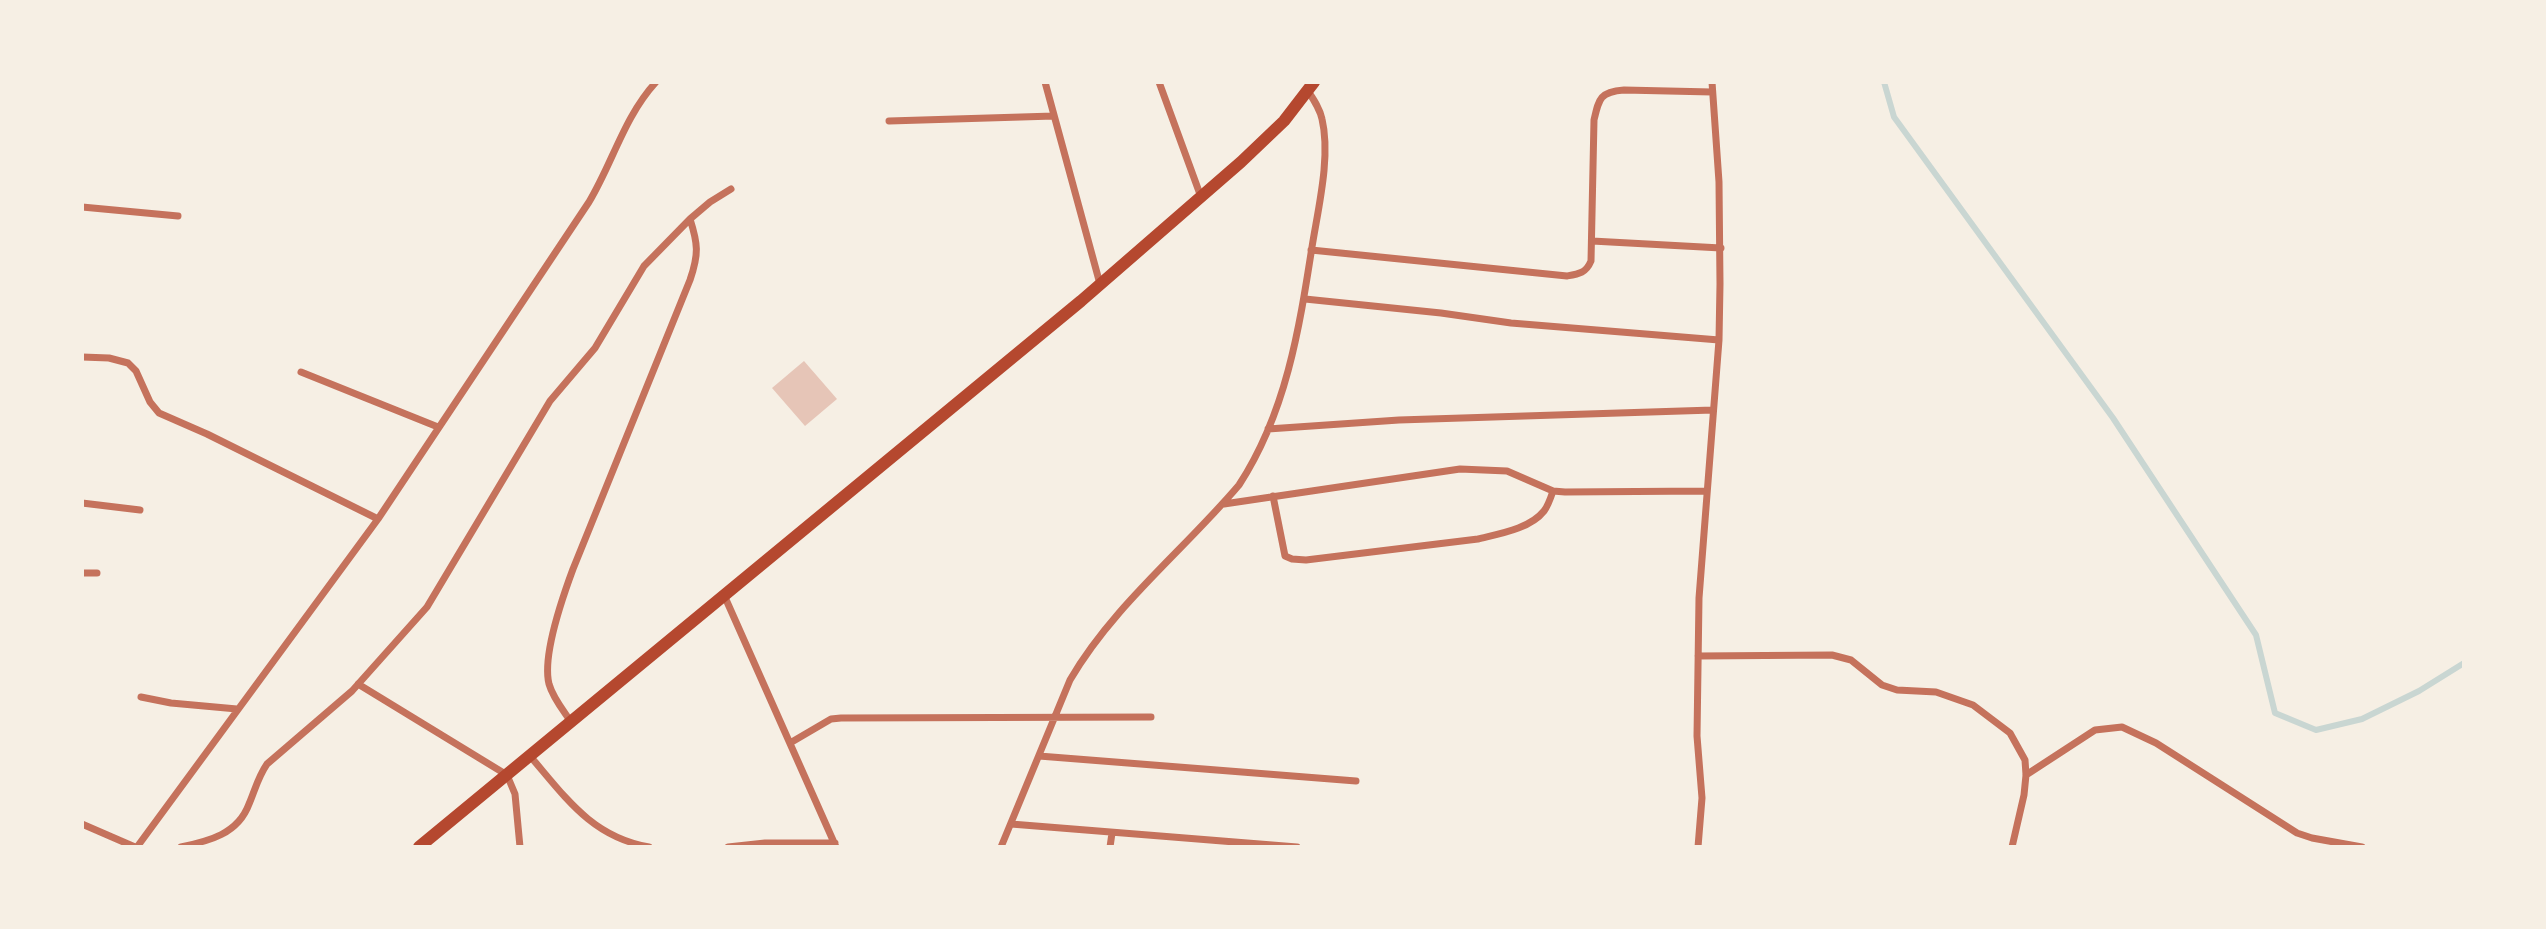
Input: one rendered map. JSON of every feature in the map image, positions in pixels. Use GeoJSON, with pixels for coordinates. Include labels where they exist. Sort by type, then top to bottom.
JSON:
{"type":"FeatureCollection","features":[{"type":"Feature","properties":{"kind":"main road"},"geometry":{"type":"LineString","coordinates":[[419,847],[1100,284],[1277,128],[1311,87]]}},
{"type":"Feature","properties":{"kind":"street"},"geometry":{"type":"LineString","coordinates":[[82,824],[136,847],[378,519],[589,202],[610,164],[623,130],[656,82]]}},
{"type":"Feature","properties":{"kind":"street"},"geometry":{"type":"LineString","coordinates":[[1045,82],[1100,284]]}},
{"type":"Feature","properties":{"kind":"street"},"geometry":{"type":"LineString","coordinates":[[1159,82],[1201,197]]}},
{"type":"Feature","properties":{"kind":"street"},"geometry":{"type":"LineString","coordinates":[[1698,847],[1702,798],[1697,736],[1699,598],[1719,340],[1721,248],[1712,82]]}},
{"type":"Feature","properties":{"kind":"street"},"geometry":{"type":"LineString","coordinates":[[1001,847],[1070,680],[1098,639],[1223,504],[1252,464],[1268,429],[1292,360],[1305,299],[1321,183],[1325,137],[1311,87]]}},
{"type":"Feature","properties":{"kind":"street"},"geometry":{"type":"LineString","coordinates":[[1311,250],[1567,276],[1588,269],[1592,241],[1594,120],[1597,104],[1602,96],[1610,91],[1624,90],[1712,92]]}},
{"type":"Feature","properties":{"kind":"street"},"geometry":{"type":"LineString","coordinates":[[889,121],[1054,116]]}},
{"type":"Feature","properties":{"kind":"street"},"geometry":{"type":"LineString","coordinates":[[181,847],[206,843],[230,829],[249,806],[259,775],[267,764],[358,684],[437,593],[550,401],[595,348],[644,266],[690,219],[731,189]]}},
{"type":"Feature","properties":{"kind":"street"},"geometry":{"type":"LineString","coordinates":[[82,207],[178,216]]}},
{"type":"Feature","properties":{"kind":"street"},"geometry":{"type":"LineString","coordinates":[[571,722],[554,697],[548,681],[549,659],[559,613],[573,569],[697,259],[698,244],[690,219]]}},
{"type":"Feature","properties":{"kind":"street"},"geometry":{"type":"LineString","coordinates":[[1592,241],[1721,248]]}},
{"type":"Feature","properties":{"kind":"street"},"geometry":{"type":"LineString","coordinates":[[1305,299],[1511,323],[1719,340]]}},
{"type":"Feature","properties":{"kind":"street"},"geometry":{"type":"LineString","coordinates":[[82,357],[109,358],[128,363],[136,371],[150,402],[159,413],[378,519]]}},
{"type":"Feature","properties":{"kind":"street"},"geometry":{"type":"LineString","coordinates":[[302,372],[438,427]]}},
{"type":"Feature","properties":{"kind":"street"},"geometry":{"type":"LineString","coordinates":[[1268,429],[1399,420],[1713,410]]}},
{"type":"Feature","properties":{"kind":"street"},"geometry":{"type":"LineString","coordinates":[[1223,504],[1460,469],[1507,471],[1553,491],[1707,491]]}},
{"type":"Feature","properties":{"kind":"street"},"geometry":{"type":"LineString","coordinates":[[1273,496],[1285,556],[1306,560],[1478,539],[1499,534],[1516,529],[1544,512],[1553,491]]}},
{"type":"Feature","properties":{"kind":"street"},"geometry":{"type":"LineString","coordinates":[[82,503],[140,510]]}},
{"type":"Feature","properties":{"kind":"street"},"geometry":{"type":"LineString","coordinates":[[82,573],[97,573]]}},
{"type":"Feature","properties":{"kind":"street"},"geometry":{"type":"LineString","coordinates":[[723,594],[835,845],[765,843],[728,847]]}},
{"type":"Feature","properties":{"kind":"street"},"geometry":{"type":"LineString","coordinates":[[1698,656],[1832,655],[1851,660],[1882,685],[1897,690],[1936,692],[1973,705],[2010,733],[2025,760],[2024,795],[2012,847]]}},
{"type":"Feature","properties":{"kind":"street"},"geometry":{"type":"LineString","coordinates":[[358,684],[507,775],[515,794],[520,847]]}},
{"type":"Feature","properties":{"kind":"street"},"geometry":{"type":"LineString","coordinates":[[141,697],[171,703],[237,709]]}},
{"type":"Feature","properties":{"kind":"street"},"geometry":{"type":"LineString","coordinates":[[790,743],[831,719],[841,718],[1151,717]]}},
{"type":"Feature","properties":{"kind":"street"},"geometry":{"type":"LineString","coordinates":[[2026,775],[2095,730],[2122,727],[2156,743],[2297,833],[2362,847]]}},
{"type":"Feature","properties":{"kind":"street"},"geometry":{"type":"LineString","coordinates":[[530,756],[586,819],[604,832],[627,842],[649,847]]}},
{"type":"Feature","properties":{"kind":"street"},"geometry":{"type":"LineString","coordinates":[[1039,756],[1356,781]]}},
{"type":"Feature","properties":{"kind":"street"},"geometry":{"type":"LineString","coordinates":[[1011,824],[1297,847]]}},
{"type":"Feature","properties":{"kind":"street"},"geometry":{"type":"LineString","coordinates":[[1110,847],[1112,833]]}},
{"type":"Feature","properties":{"kind":"building"},"geometry":{"type":"Polygon","coordinates":[[[804,361],[837,399],[805,426],[772,388],[804,361]]]}},
{"type":"Feature","properties":{"kind":"waterway"},"geometry":{"type":"LineString","coordinates":[[1884,82],[1894,117],[2113,418],[2256,635],[2275,713],[2316,730],[2362,719],[2419,691],[2464,663]]}}]}
